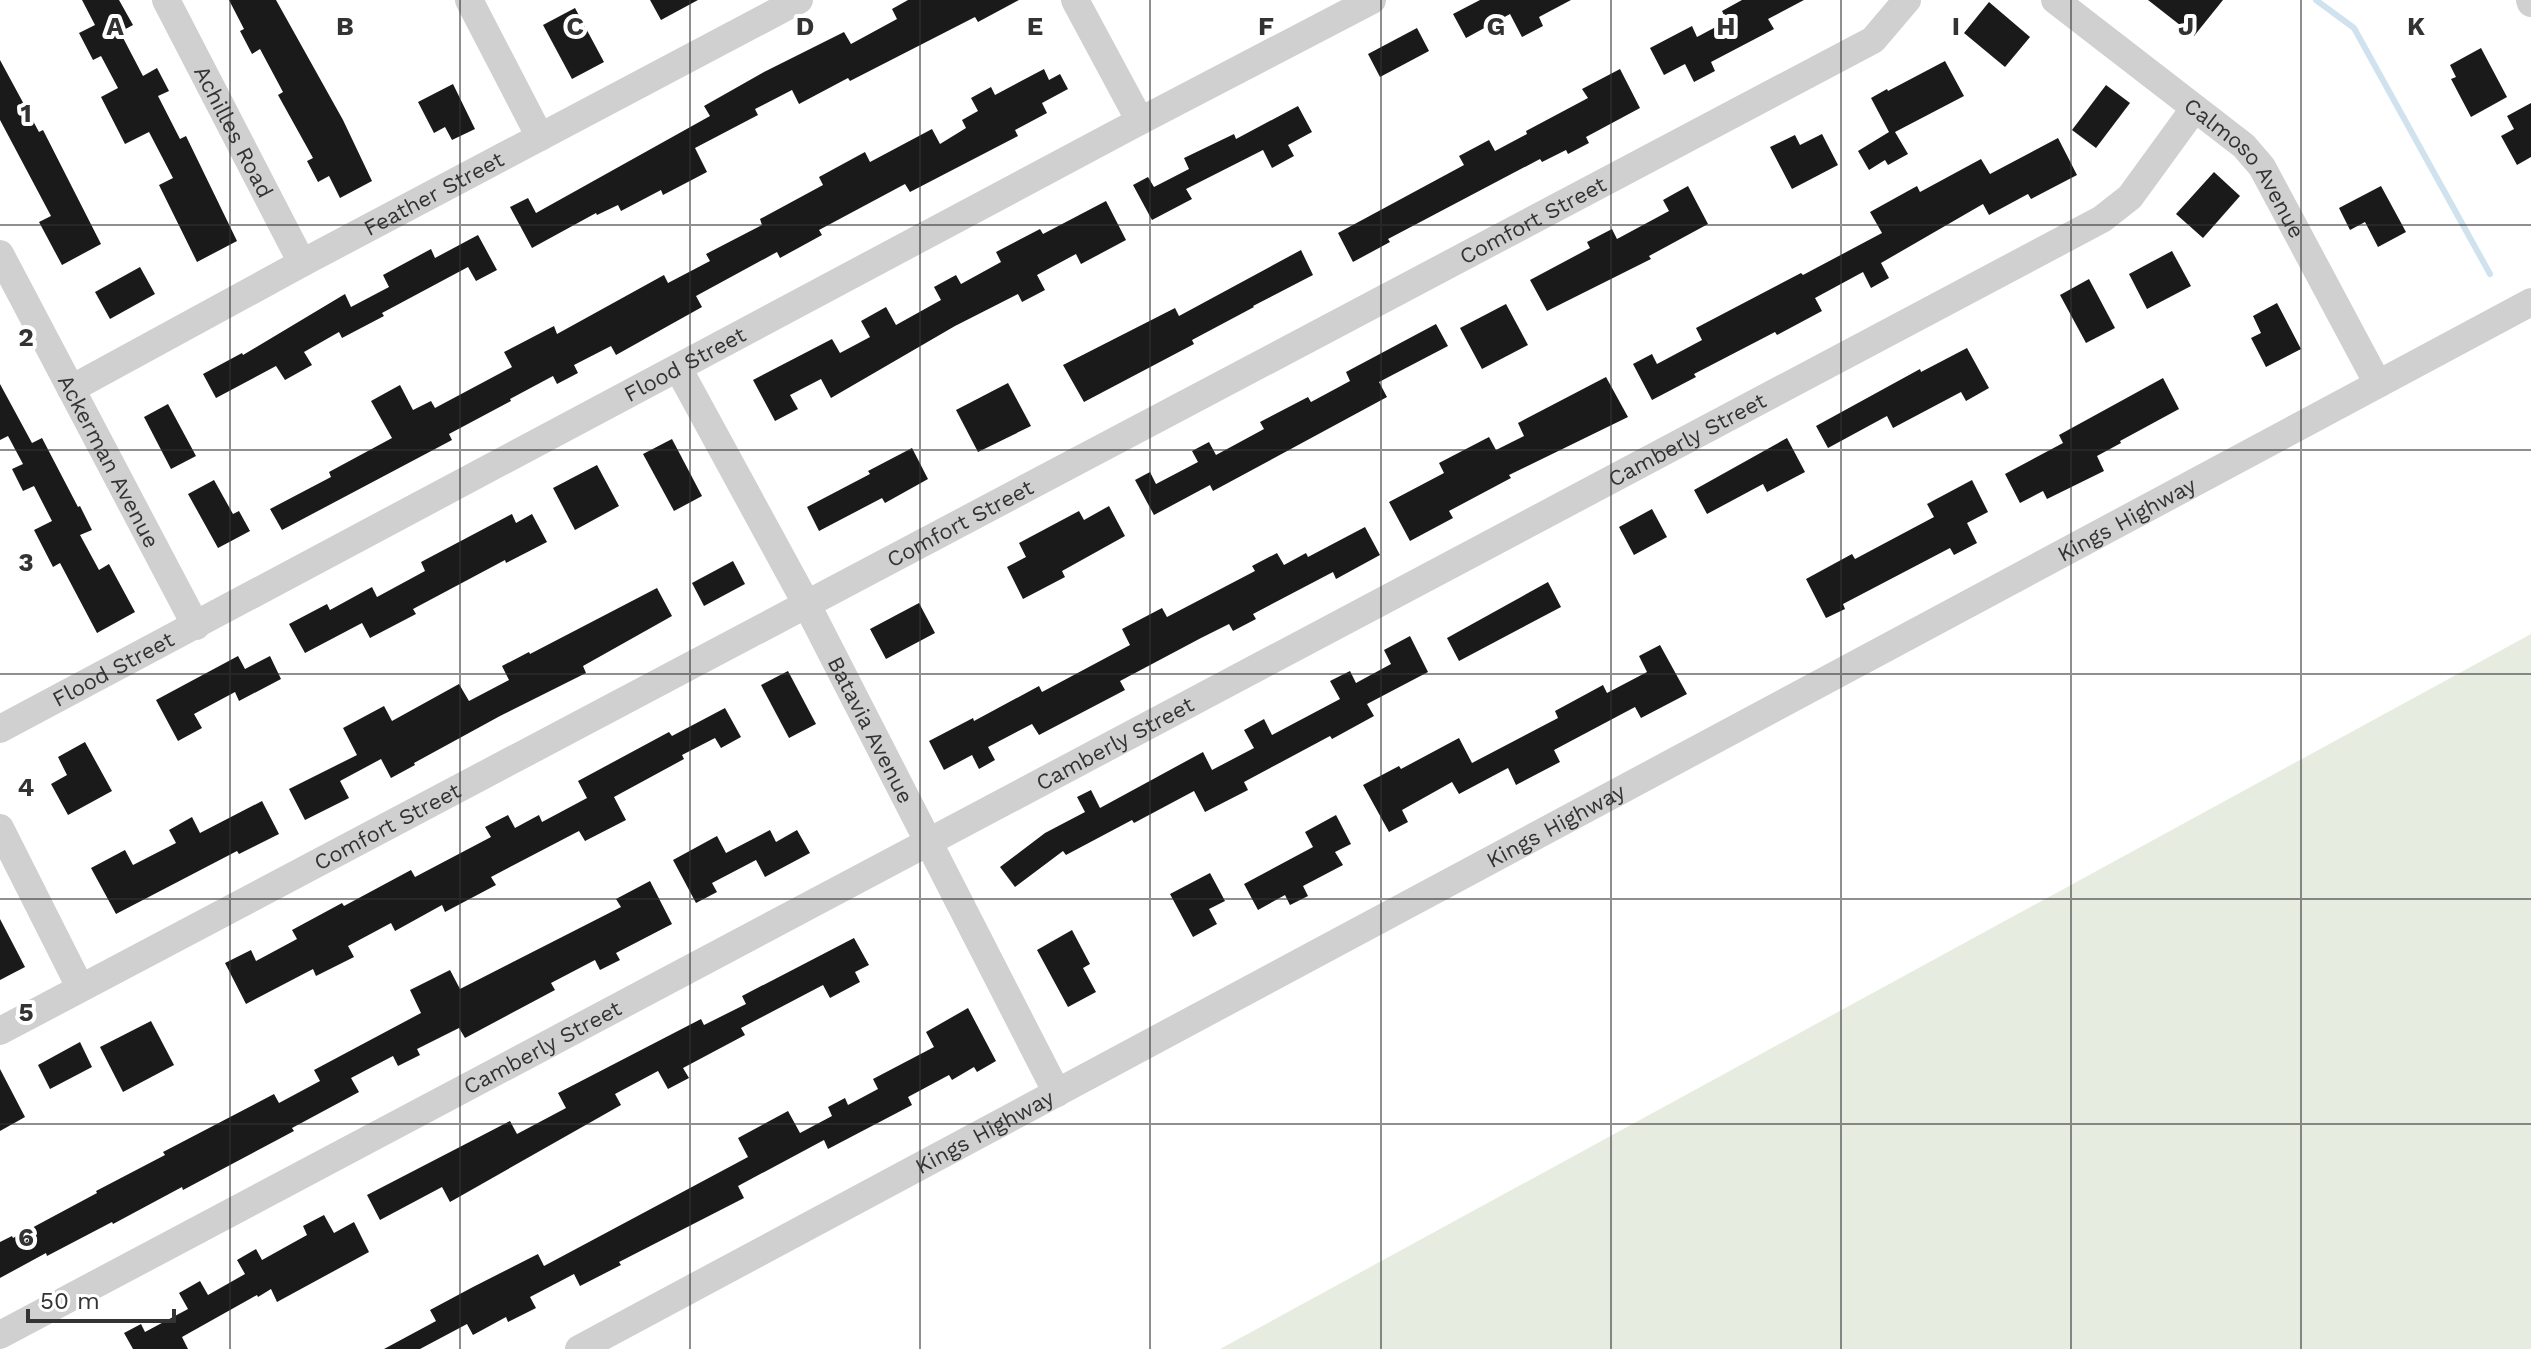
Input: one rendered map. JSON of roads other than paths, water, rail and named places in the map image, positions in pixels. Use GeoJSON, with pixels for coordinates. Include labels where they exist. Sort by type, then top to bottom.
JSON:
{"type":"FeatureCollection","features":[{"type":"Feature","properties":{"kind":"street","name":"Achilles Road"},"geometry":{"type":"LineString","coordinates":[[166,0],[302,263]]}},
{"type":"Feature","properties":{"kind":"street"},"geometry":{"type":"LineString","coordinates":[[469,0],[540,137]]}},
{"type":"Feature","properties":{"kind":"street"},"geometry":{"type":"LineString","coordinates":[[1075,0],[1140,121]]}},
{"type":"Feature","properties":{"kind":"street","name":"Flood Street"},"geometry":{"type":"LineString","coordinates":[[0,729],[1372,0]]}},
{"type":"Feature","properties":{"kind":"street","name":"Comfort Street"},"geometry":{"type":"LineString","coordinates":[[0,1031],[1873,40],[1907,0]]}},
{"type":"Feature","properties":{"kind":"street","name":"Calmoso Avenue"},"geometry":{"type":"LineString","coordinates":[[2055,0],[2244,146],[2262,167],[2378,384]]}},
{"type":"Feature","properties":{"kind":"street","name":"Feather Street"},"geometry":{"type":"LineString","coordinates":[[71,389],[782,4]]}},
{"type":"Feature","properties":{"kind":"street","name":"Camberly Street"},"geometry":{"type":"LineString","coordinates":[[0,1335],[2102,219],[2130,197],[2194,109]]}},
{"type":"Feature","properties":{"kind":"street","name":"Ackerman Avenue"},"geometry":{"type":"LineString","coordinates":[[0,254],[196,626]]}},
{"type":"Feature","properties":{"kind":"street","name":"Kings Highway"},"geometry":{"type":"LineString","coordinates":[[579,1349],[2531,302]]}},
{"type":"Feature","properties":{"kind":"street","name":"Batavia Avenue"},"geometry":{"type":"LineString","coordinates":[[678,368],[806,603],[1057,1093]]}},
{"type":"Feature","properties":{"kind":"street"},"geometry":{"type":"LineString","coordinates":[[0,828],[80,987]]}},
{"type":"Feature","properties":{"kind":"waterway"},"geometry":{"type":"LineString","coordinates":[[2316,0],[2354,28],[2490,274]]}}]}
